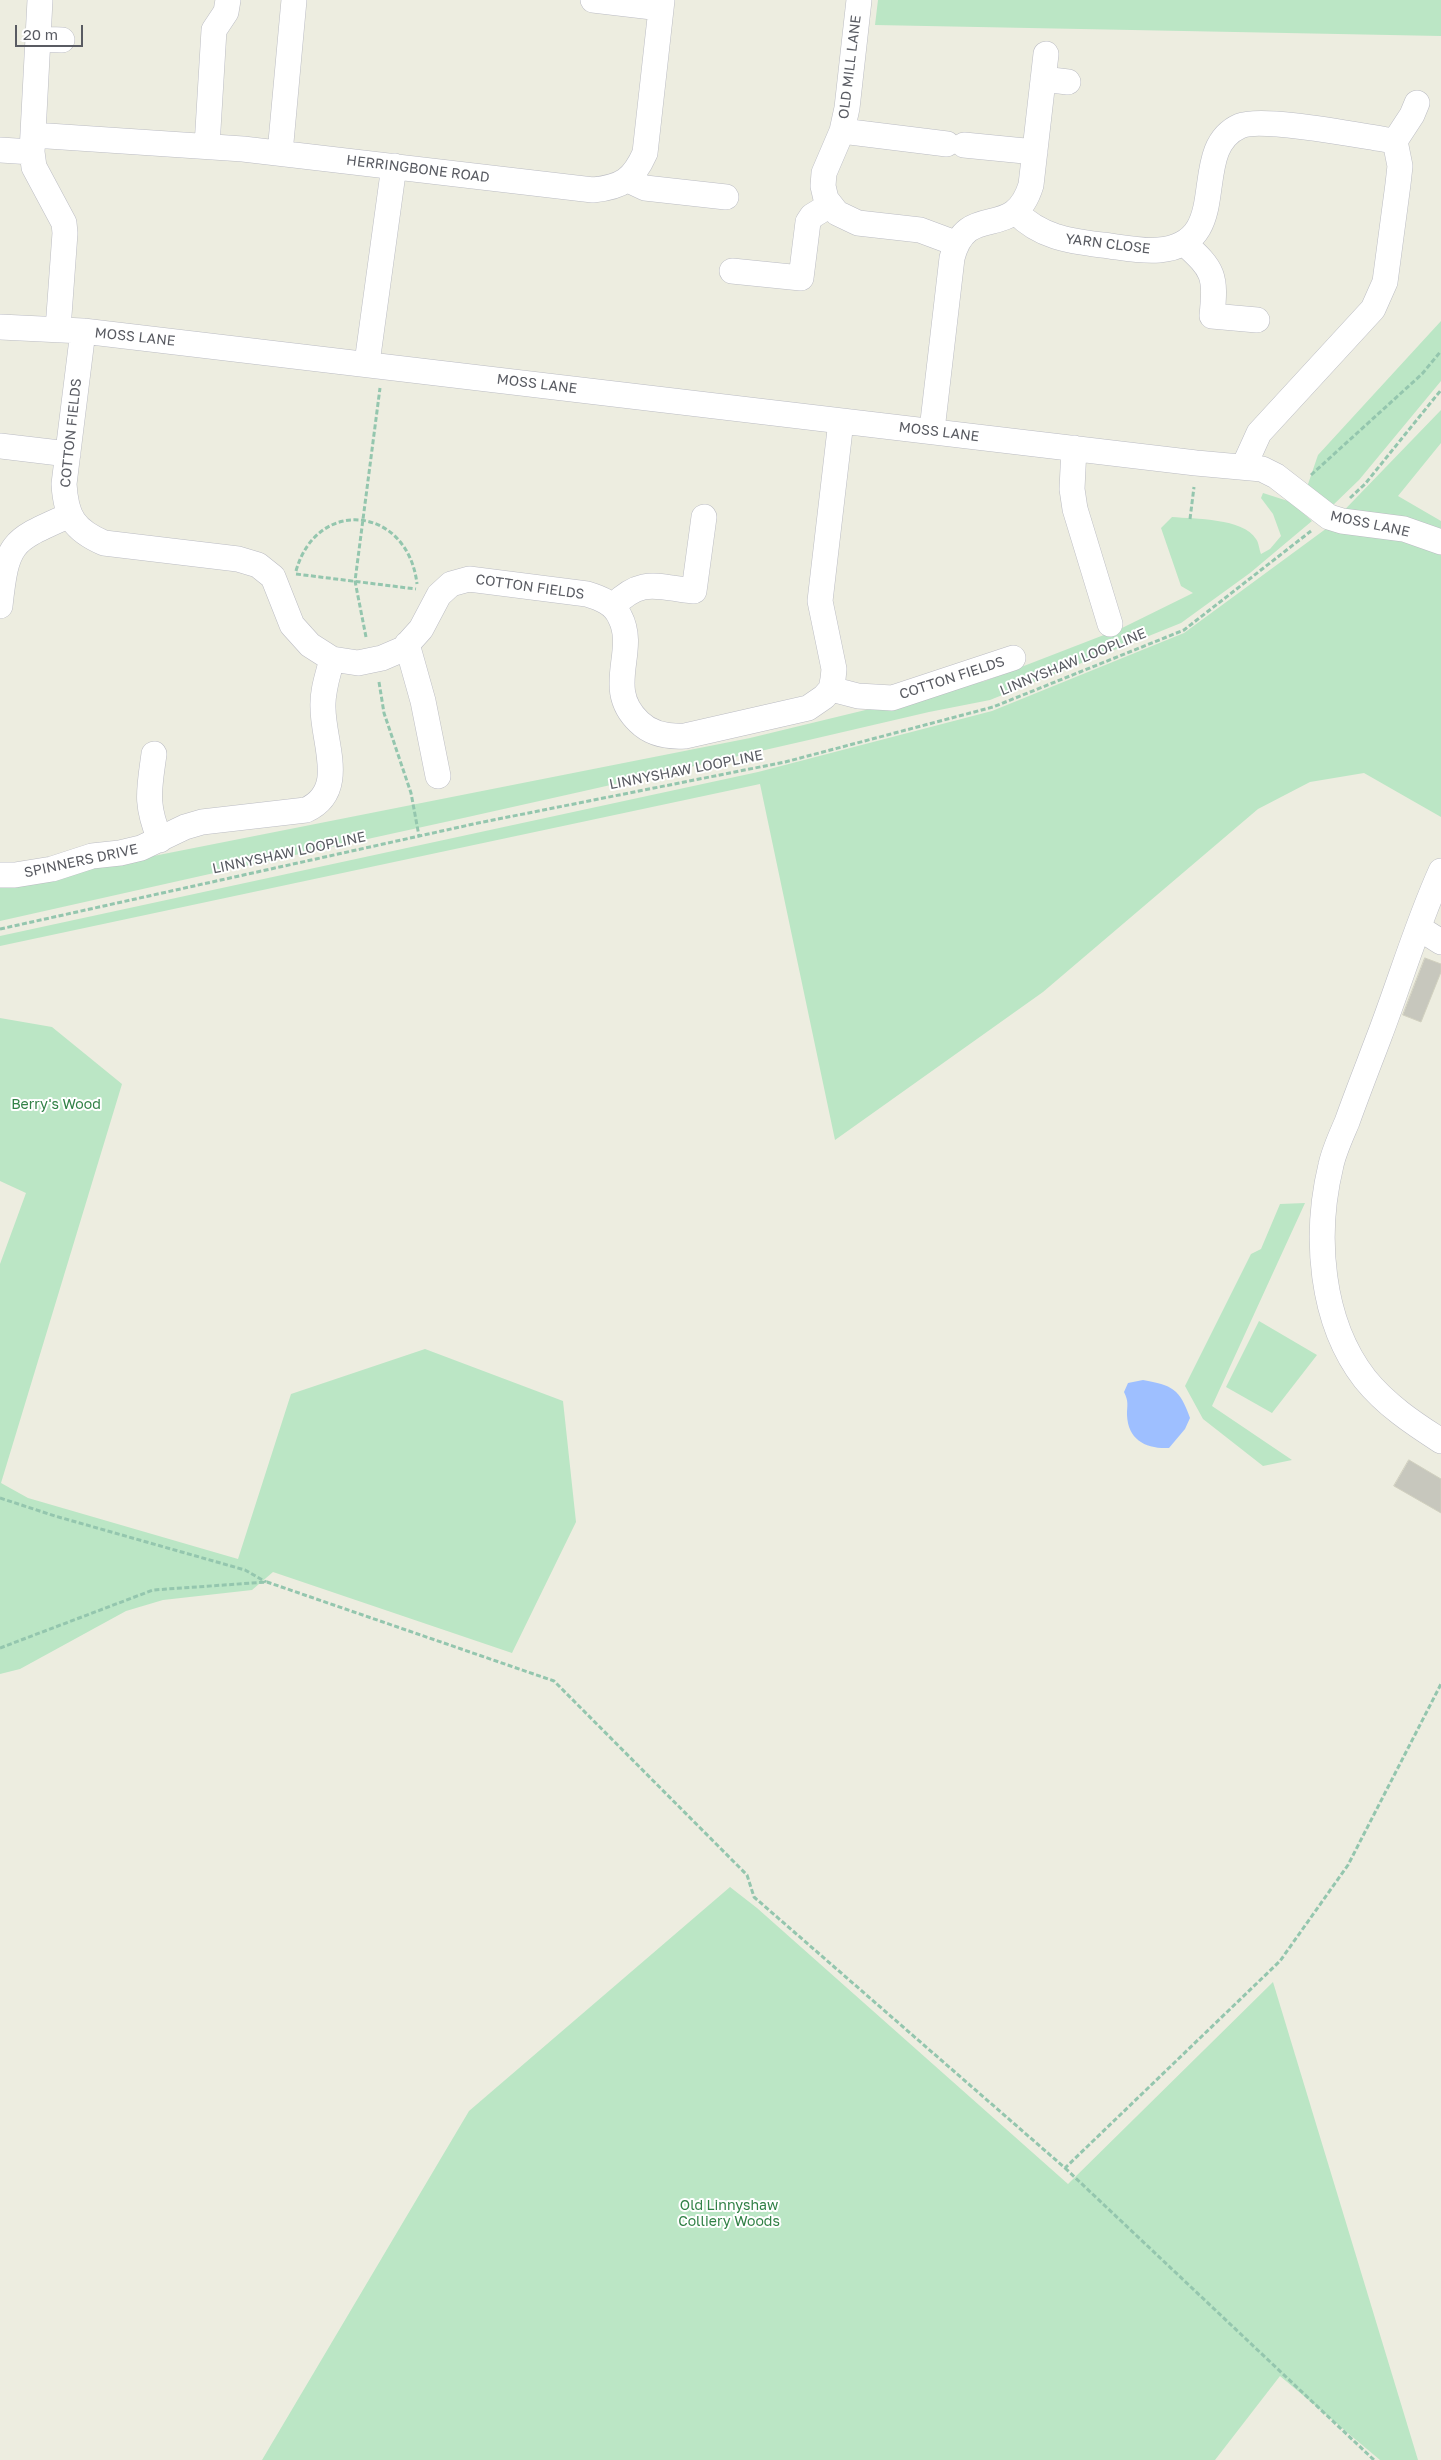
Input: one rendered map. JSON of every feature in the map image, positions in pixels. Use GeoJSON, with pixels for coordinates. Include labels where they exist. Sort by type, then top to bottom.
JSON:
{"type":"FeatureCollection","features":[{"type":"Feature","properties":{"kind":"street"},"geometry":{"type":"LineString","coordinates":[[40,0],[32,143],[34,167],[64,223],[58,329]]}},
{"type":"Feature","properties":{"kind":"street"},"geometry":{"type":"LineString","coordinates":[[207,146],[214,30],[226,12],[228,0]]}},
{"type":"Feature","properties":{"kind":"street"},"geometry":{"type":"LineString","coordinates":[[280,152],[294,0]]}},
{"type":"Feature","properties":{"kind":"street"},"geometry":{"type":"LineString","coordinates":[[593,0],[662,4],[645,153],[638,169],[628,180],[645,188],[726,197]]}},
{"type":"Feature","properties":{"kind":"street","name":"OLD MILL LANE"},"geometry":{"type":"LineString","coordinates":[[830,205],[826,199],[823,186],[824,173],[842,131],[847,108],[859,0]]}},
{"type":"Feature","properties":{"kind":"street"},"geometry":{"type":"LineString","coordinates":[[38,39],[62,40]]}},
{"type":"Feature","properties":{"kind":"street"},"geometry":{"type":"LineString","coordinates":[[932,430],[955,244],[971,227],[1005,219],[1016,212],[1027,199],[1031,185],[1046,54]]}},
{"type":"Feature","properties":{"kind":"street"},"geometry":{"type":"LineString","coordinates":[[1043,79],[1068,82]]}},
{"type":"Feature","properties":{"kind":"street"},"geometry":{"type":"LineString","coordinates":[[1244,466],[1259,433],[1373,309],[1385,282],[1398,184],[1400,166],[1394,141],[1412,115],[1417,103]]}},
{"type":"Feature","properties":{"kind":"street"},"geometry":{"type":"LineString","coordinates":[[1257,320],[1212,316],[1215,290],[1213,276],[1205,262],[1184,243],[1195,234],[1206,214],[1214,156],[1225,135],[1242,125],[1267,123],[1394,141]]}},
{"type":"Feature","properties":{"kind":"street"},"geometry":{"type":"LineString","coordinates":[[842,131],[1035,152]]}},
{"type":"Feature","properties":{"kind":"street","name":"HERRINGBONE ROAD"},"geometry":{"type":"LineString","coordinates":[[0,150],[32,143],[207,146],[280,152],[593,190],[612,188],[628,180]]}},
{"type":"Feature","properties":{"kind":"street"},"geometry":{"type":"LineString","coordinates":[[375,364],[394,166]]}},
{"type":"Feature","properties":{"kind":"street"},"geometry":{"type":"LineString","coordinates":[[732,271],[801,278],[808,222],[812,216],[830,205],[837,213],[858,223],[920,230],[955,244]]}},
{"type":"Feature","properties":{"kind":"street","name":"YARN CLOSE"},"geometry":{"type":"LineString","coordinates":[[1016,212],[1026,222],[1049,236],[1068,241],[1158,250],[1184,243]]}},
{"type":"Feature","properties":{"kind":"street","name":"MOSS LANE"},"geometry":{"type":"LineString","coordinates":[[0,327],[58,329],[375,364],[1196,463],[1244,466],[1262,469],[1289,486],[1329,517],[1342,521],[1404,529],[1441,542]]}},
{"type":"Feature","properties":{"kind":"street","name":"COTTON FIELDS"},"geometry":{"type":"LineString","coordinates":[[83,332],[64,484],[65,504],[73,523],[86,536],[104,543],[238,559],[284,576],[292,625],[310,645],[332,659],[358,663],[374,660],[403,649],[421,630],[439,595],[451,584],[469,579],[587,594],[601,598],[613,606]]}},
{"type":"Feature","properties":{"kind":"street"},"geometry":{"type":"LineString","coordinates":[[704,517],[694,591],[636,587],[626,593],[613,606],[620,617],[624,630],[622,694],[633,716],[643,726],[665,735],[685,736],[808,708],[817,704],[831,689],[834,668],[820,601],[841,420]]}},
{"type":"Feature","properties":{"kind":"street"},"geometry":{"type":"LineString","coordinates":[[0,446],[68,454]]}},
{"type":"Feature","properties":{"kind":"street"},"geometry":{"type":"LineString","coordinates":[[1074,448],[1072,489],[1075,509],[1110,624]]}},
{"type":"Feature","properties":{"kind":"street"},"geometry":{"type":"LineString","coordinates":[[0,606],[3,579],[10,552],[8,539],[24,536],[70,515]]}},
{"type":"Feature","properties":{"kind":"street"},"geometry":{"type":"LineString","coordinates":[[407,644],[423,700],[438,776]]}},
{"type":"Feature","properties":{"kind":"street","name":"COTTON FIELDS"},"geometry":{"type":"LineString","coordinates":[[831,689],[858,696],[892,698],[1013,658]]}},
{"type":"Feature","properties":{"kind":"street","name":"SPINNERS DRIVE"},"geometry":{"type":"LineString","coordinates":[[0,875],[15,875],[52,869],[92,856],[120,853],[141,848],[185,827],[202,822],[306,810],[324,798],[329,786],[330,772],[322,710],[323,693],[332,659]]}},
{"type":"Feature","properties":{"kind":"street"},"geometry":{"type":"LineString","coordinates":[[154,754],[148,797],[150,817],[160,840]]}},
{"type":"Feature","properties":{"kind":"street"},"geometry":{"type":"LineString","coordinates":[[1441,870],[1331,1164],[1324,1213],[1323,1261],[1331,1311],[1346,1346],[1365,1379],[1398,1413],[1441,1441]]}},
{"type":"Feature","properties":{"kind":"street"},"geometry":{"type":"LineString","coordinates":[[1419,928],[1441,942]]}},
{"type":"Feature","properties":{"kind":"path"},"geometry":{"type":"LineString","coordinates":[[1289,486],[1306,480],[1422,374],[1441,351]]}},
{"type":"Feature","properties":{"kind":"path"},"geometry":{"type":"LineString","coordinates":[[375,364],[363,520],[355,582],[374,660],[384,713],[411,794],[419,836]]}},
{"type":"Feature","properties":{"kind":"path","name":"LINNYSHAW LOOPLINE"},"geometry":{"type":"LineString","coordinates":[[0,929],[419,836],[785,762],[993,706],[1184,630],[1329,517],[1365,484],[1441,390]]}},
{"type":"Feature","properties":{"kind":"path"},"geometry":{"type":"LineString","coordinates":[[1190,519],[1196,463]]}},
{"type":"Feature","properties":{"kind":"path"},"geometry":{"type":"LineString","coordinates":[[363,520],[380,525],[400,539],[410,553],[416,571],[418,589],[284,576],[300,558],[309,542],[325,528],[342,522],[363,520]]}},
{"type":"Feature","properties":{"kind":"path"},"geometry":{"type":"LineString","coordinates":[[0,1498],[55,1516],[245,1570],[267,1582],[554,1680],[748,1875],[754,1896],[1065,2168],[1374,2460]]}},
{"type":"Feature","properties":{"kind":"path"},"geometry":{"type":"LineString","coordinates":[[0,1648],[153,1590],[267,1582]]}},
{"type":"Feature","properties":{"kind":"path"},"geometry":{"type":"LineString","coordinates":[[1065,2168],[1280,1961],[1348,1865],[1441,1684]]}},
{"type":"Feature","properties":{"kind":"green space"},"geometry":{"type":"Polygon","coordinates":[[[878,0],[1441,0],[1441,36],[875,25],[878,0]]]}},
{"type":"Feature","properties":{"kind":"green space"},"geometry":{"type":"Polygon","coordinates":[[[1441,321],[1441,381],[1359,480],[1330,508],[1306,490],[1318,455],[1441,321]]]}},
{"type":"Feature","properties":{"kind":"green space"},"geometry":{"type":"Polygon","coordinates":[[[1441,410],[1441,443],[1398,496],[1441,521],[1441,817],[1364,773],[1310,782],[1258,809],[1043,992],[835,1140],[760,784],[0,946],[0,936],[758,772],[992,711],[1184,633],[1327,528],[1441,410]]]}},
{"type":"Feature","properties":{"kind":"green space"},"geometry":{"type":"Polygon","coordinates":[[[1263,493],[1291,502],[1312,521],[1250,573],[1181,623],[990,700],[929,712],[581,792],[0,921],[0,882],[17,883],[750,738],[985,681],[1122,628],[1193,593],[1181,586],[1161,528],[1172,517],[1230,523],[1250,532],[1257,541],[1261,554],[1270,549],[1281,536],[1273,514],[1261,498],[1263,493]]]}},
{"type":"Feature","properties":{"kind":"green space","name":"Berry's Wood"},"geometry":{"type":"Polygon","coordinates":[[[0,1018],[52,1027],[122,1084],[1,1483],[28,1498],[238,1559],[291,1394],[425,1349],[563,1401],[576,1522],[512,1653],[273,1572],[252,1590],[163,1600],[126,1611],[20,1669],[0,1674],[0,1264],[26,1193],[0,1181],[0,1018]]]}},
{"type":"Feature","properties":{"kind":"green space"},"geometry":{"type":"Polygon","coordinates":[[[1305,1203],[1212,1406],[1292,1460],[1263,1466],[1203,1419],[1185,1386],[1251,1254],[1261,1249],[1280,1204],[1305,1203]]]}},
{"type":"Feature","properties":{"kind":"green space"},"geometry":{"type":"Polygon","coordinates":[[[1259,1321],[1317,1355],[1272,1413],[1226,1387],[1259,1321]]]}},
{"type":"Feature","properties":{"kind":"green space","name":"Old Linnyshaw Colliery Woods"},"geometry":{"type":"Polygon","coordinates":[[[730,1887],[757,1908],[1068,2184],[1273,1982],[1418,2460],[1380,2460],[1280,2376],[1215,2460],[262,2460],[469,2111],[730,1887]]]}},
{"type":"Feature","properties":{"kind":"water"},"geometry":{"type":"Polygon","coordinates":[[[1143,1380],[1161,1384],[1174,1390],[1183,1401],[1190,1418],[1185,1429],[1169,1448],[1146,1445],[1135,1437],[1128,1424],[1127,1401],[1124,1392],[1128,1383],[1143,1380]]]}},
{"type":"Feature","properties":{"kind":"building"},"geometry":{"type":"Polygon","coordinates":[[[1425,958],[1441,964],[1441,972],[1421,1022],[1403,1015],[1425,958]]]}},
{"type":"Feature","properties":{"kind":"building"},"geometry":{"type":"Polygon","coordinates":[[[1409,1460],[1441,1479],[1441,1513],[1394,1486],[1409,1460]]]}}]}
